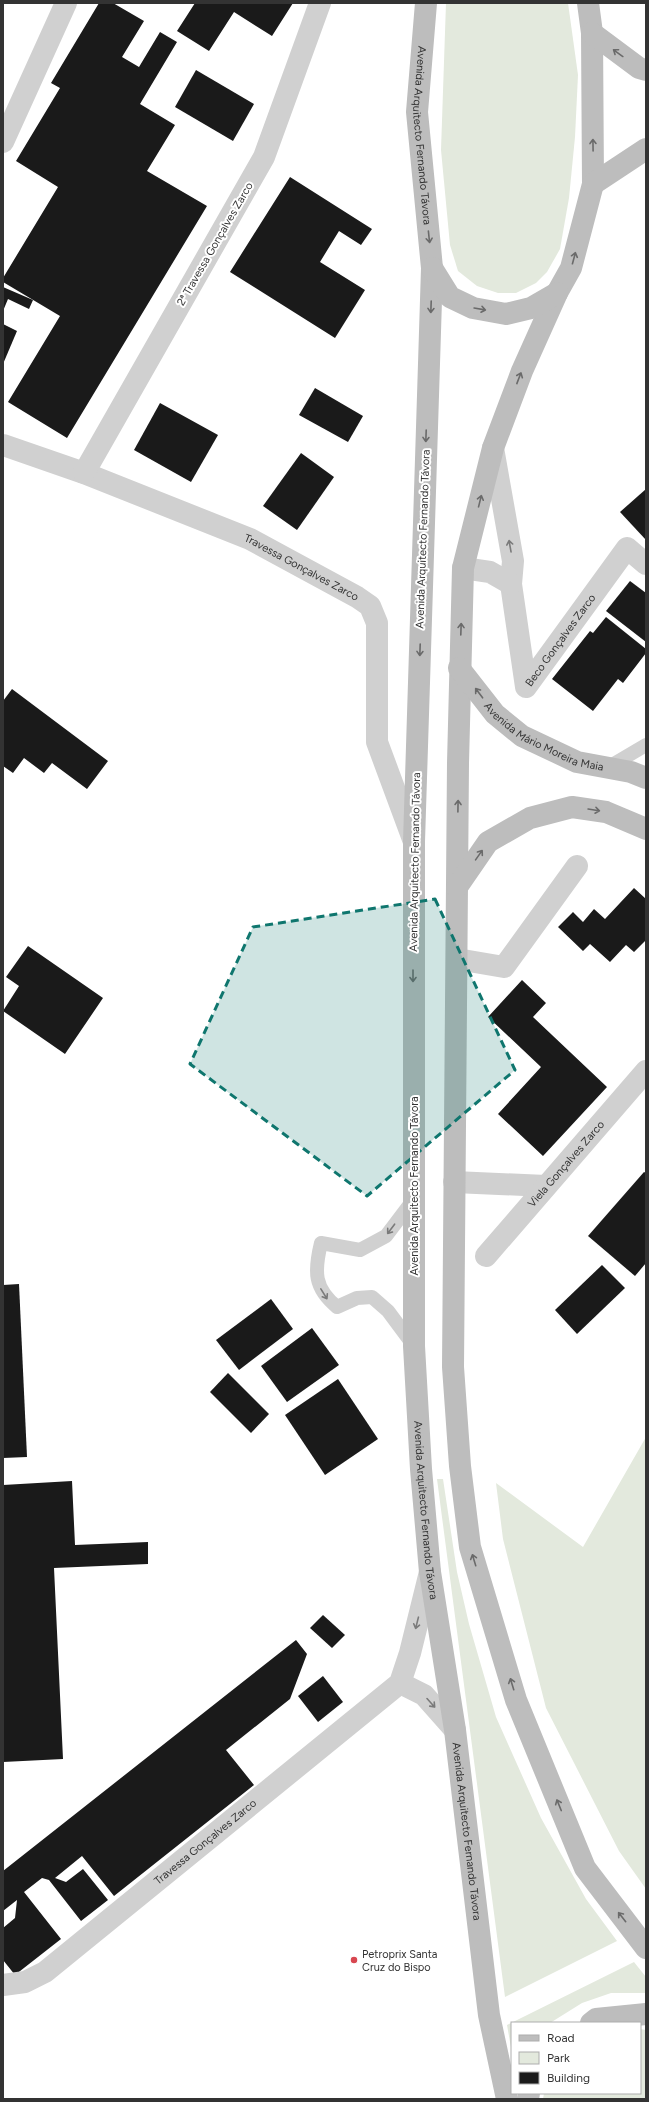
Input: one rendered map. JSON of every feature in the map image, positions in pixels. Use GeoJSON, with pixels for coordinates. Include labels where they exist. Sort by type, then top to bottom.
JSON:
{"type":"FeatureCollection","features":[{"type":"Feature","properties":{"kind":"main road","name":"Avenida Arquitecto Fernando Távora"},"geometry":{"type":"LineString","coordinates":[[426,3],[417,112],[432,268],[414,842],[414,1346],[421,1469],[430,1572],[455,1730],[489,2015],[507,2099]]}},
{"type":"Feature","properties":{"kind":"main road"},"geometry":{"type":"LineString","coordinates":[[588,3],[592,33],[593,184],[571,268],[557,293],[522,371],[492,448],[463,568],[457,887],[453,1367],[460,1466],[470,1547],[516,1700],[584,1868],[646,1948]]}},
{"type":"Feature","properties":{"kind":"main road"},"geometry":{"type":"LineString","coordinates":[[592,33],[639,68],[646,70]]}},
{"type":"Feature","properties":{"kind":"main road"},"geometry":{"type":"LineString","coordinates":[[593,184],[646,149]]}},
{"type":"Feature","properties":{"kind":"main road","name":"Avenida Arquitecto Fernando Távora"},"geometry":{"type":"LineString","coordinates":[[432,268],[450,297],[473,308],[506,314],[531,308],[557,293]]}},
{"type":"Feature","properties":{"kind":"main road","name":"Avenida Mário Moreira Maia"},"geometry":{"type":"LineString","coordinates":[[460,668],[495,714],[522,736],[576,762],[631,772],[646,778]]}},
{"type":"Feature","properties":{"kind":"main road"},"geometry":{"type":"LineString","coordinates":[[457,887],[488,842],[530,818],[572,806],[606,812],[646,830]]}},
{"type":"Feature","properties":{"kind":"main road"},"geometry":{"type":"LineString","coordinates":[[592,2022],[596,2019],[646,2014]]}},
{"type":"Feature","properties":{"kind":"street"},"geometry":{"type":"LineString","coordinates":[[3,142],[66,3]]}},
{"type":"Feature","properties":{"kind":"street","name":"2ª Travessa Gonçalves Zarco"},"geometry":{"type":"LineString","coordinates":[[84,473],[264,157],[320,3]]}},
{"type":"Feature","properties":{"kind":"street","name":"Travessa Gonçalves Zarco"},"geometry":{"type":"LineString","coordinates":[[3,445],[84,473],[250,538],[357,597],[370,606],[377,623],[377,742],[414,842]]}},
{"type":"Feature","properties":{"kind":"street","name":"Beco Gonçalves Zarco"},"geometry":{"type":"LineString","coordinates":[[492,448],[513,561],[511,584],[526,687],[627,548],[646,564]]}},
{"type":"Feature","properties":{"kind":"street"},"geometry":{"type":"LineString","coordinates":[[463,568],[490,572],[511,584]]}},
{"type":"Feature","properties":{"kind":"street"},"geometry":{"type":"LineString","coordinates":[[457,959],[504,967],[577,866]]}},
{"type":"Feature","properties":{"kind":"street","name":"Viela Gonçalves Zarco"},"geometry":{"type":"LineString","coordinates":[[486,1256],[646,1072]]}},
{"type":"Feature","properties":{"kind":"street"},"geometry":{"type":"LineString","coordinates":[[454,1182],[546,1186]]}},
{"type":"Feature","properties":{"kind":"street"},"geometry":{"type":"LineString","coordinates":[[430,1572],[410,1653],[400,1683],[424,1695],[455,1730]]}},
{"type":"Feature","properties":{"kind":"street","name":"Travessa Gonçalves Zarco"},"geometry":{"type":"LineString","coordinates":[[3,1985],[25,1982],[45,1972],[400,1683]]}},
{"type":"Feature","properties":{"kind":"lane"},"geometry":{"type":"LineString","coordinates":[[608,768],[646,745]]}},
{"type":"Feature","properties":{"kind":"lane"},"geometry":{"type":"LineString","coordinates":[[414,1198],[386,1236],[360,1250],[320,1244],[317,1259],[317,1282],[326,1298],[337,1307],[357,1298],[372,1297],[388,1311],[414,1346]]}},
{"type":"Feature","properties":{"kind":"highlighted area"},"geometry":{"type":"Polygon","coordinates":[[[435,899],[515,1070],[367,1196],[190,1064],[253,927],[435,899]]]}},
{"type":"Feature","properties":{"kind":"green space"},"geometry":{"type":"Polygon","coordinates":[[[446,3],[568,3],[578,75],[575,137],[569,198],[560,249],[547,272],[536,283],[516,293],[498,293],[477,286],[458,271],[450,245],[441,150],[446,3]]]}},
{"type":"Feature","properties":{"kind":"green space"},"geometry":{"type":"Polygon","coordinates":[[[646,1437],[646,1889],[619,1851],[546,1708],[503,1539],[496,1483],[583,1547],[646,1437]]]}},
{"type":"Feature","properties":{"kind":"green space"},"geometry":{"type":"Polygon","coordinates":[[[437,1479],[443,1479],[457,1572],[469,1624],[496,1717],[541,1818],[586,1899],[617,1941],[505,1997],[437,1479]]]}},
{"type":"Feature","properties":{"kind":"green space"},"geometry":{"type":"Polygon","coordinates":[[[634,1962],[646,1977],[646,1993],[611,1993],[582,2003],[552,2022],[513,2022],[634,1962]]]}},
{"type":"Feature","properties":{"kind":"green space"},"geometry":{"type":"Polygon","coordinates":[[[511,2023],[511,2047],[507,2025],[511,2023]]]}},
{"type":"Feature","properties":{"kind":"green space"},"geometry":{"type":"Polygon","coordinates":[[[641,2029],[646,2030],[646,2099],[543,2099],[544,2094],[641,2094],[641,2029]]]}},
{"type":"Feature","properties":{"kind":"building"},"geometry":{"type":"Polygon","coordinates":[[[99,3],[113,3],[144,21],[122,57],[139,67],[160,32],[177,42],[140,104],[175,125],[147,171],[207,206],[67,438],[8,402],[60,316],[3,282],[3,278],[58,187],[16,161],[60,88],[51,83],[99,3]]]}},
{"type":"Feature","properties":{"kind":"building"},"geometry":{"type":"Polygon","coordinates":[[[195,3],[293,3],[272,36],[234,12],[209,51],[177,31],[195,3]]]}},
{"type":"Feature","properties":{"kind":"building"},"geometry":{"type":"Polygon","coordinates":[[[196,70],[254,104],[233,141],[175,107],[196,70]]]}},
{"type":"Feature","properties":{"kind":"building"},"geometry":{"type":"Polygon","coordinates":[[[290,177],[372,229],[361,245],[339,231],[320,262],[365,290],[335,338],[230,272],[290,177]]]}},
{"type":"Feature","properties":{"kind":"building"},"geometry":{"type":"Polygon","coordinates":[[[3,287],[33,300],[29,309],[8,299],[3,311],[3,287]]]}},
{"type":"Feature","properties":{"kind":"building"},"geometry":{"type":"Polygon","coordinates":[[[3,324],[17,331],[3,364],[3,324]]]}},
{"type":"Feature","properties":{"kind":"building"},"geometry":{"type":"Polygon","coordinates":[[[315,388],[363,416],[348,442],[299,415],[315,388]]]}},
{"type":"Feature","properties":{"kind":"building"},"geometry":{"type":"Polygon","coordinates":[[[160,403],[218,435],[191,482],[134,450],[160,403]]]}},
{"type":"Feature","properties":{"kind":"building"},"geometry":{"type":"Polygon","coordinates":[[[301,453],[334,477],[297,530],[263,506],[301,453]]]}},
{"type":"Feature","properties":{"kind":"building"},"geometry":{"type":"Polygon","coordinates":[[[646,489],[646,540],[620,512],[646,489]]]}},
{"type":"Feature","properties":{"kind":"building"},"geometry":{"type":"Polygon","coordinates":[[[630,581],[646,593],[646,642],[606,611],[630,581]]]}},
{"type":"Feature","properties":{"kind":"building"},"geometry":{"type":"Polygon","coordinates":[[[606,617],[646,649],[646,653],[623,683],[618,679],[593,711],[552,679],[590,631],[593,633],[606,617]]]}},
{"type":"Feature","properties":{"kind":"building"},"geometry":{"type":"Polygon","coordinates":[[[12,689],[108,761],[87,789],[52,763],[44,773],[24,758],[13,773],[3,766],[3,701],[12,689]]]}},
{"type":"Feature","properties":{"kind":"building"},"geometry":{"type":"Polygon","coordinates":[[[634,888],[646,899],[646,940],[634,952],[626,945],[610,962],[590,944],[583,951],[558,927],[573,912],[583,922],[594,909],[605,919],[634,888]]]}},
{"type":"Feature","properties":{"kind":"building"},"geometry":{"type":"Polygon","coordinates":[[[28,946],[103,998],[65,1054],[3,1011],[19,986],[6,977],[28,946]]]}},
{"type":"Feature","properties":{"kind":"building"},"geometry":{"type":"Polygon","coordinates":[[[522,980],[546,1003],[533,1017],[607,1087],[543,1156],[498,1114],[541,1067],[488,1017],[522,980]]]}},
{"type":"Feature","properties":{"kind":"building"},"geometry":{"type":"Polygon","coordinates":[[[644,1172],[646,1173],[646,1263],[635,1276],[588,1236],[644,1172]]]}},
{"type":"Feature","properties":{"kind":"building"},"geometry":{"type":"Polygon","coordinates":[[[602,1265],[625,1288],[577,1334],[555,1310],[602,1265]]]}},
{"type":"Feature","properties":{"kind":"building"},"geometry":{"type":"Polygon","coordinates":[[[19,1284],[27,1457],[3,1458],[3,1285],[19,1284]]]}},
{"type":"Feature","properties":{"kind":"building"},"geometry":{"type":"Polygon","coordinates":[[[271,1299],[293,1329],[239,1370],[216,1340],[271,1299]]]}},
{"type":"Feature","properties":{"kind":"building"},"geometry":{"type":"Polygon","coordinates":[[[312,1328],[339,1365],[287,1402],[261,1366],[312,1328]]]}},
{"type":"Feature","properties":{"kind":"building"},"geometry":{"type":"Polygon","coordinates":[[[228,1373],[269,1414],[251,1433],[210,1392],[228,1373]]]}},
{"type":"Feature","properties":{"kind":"building"},"geometry":{"type":"Polygon","coordinates":[[[338,1379],[378,1439],[325,1475],[285,1415],[338,1379]]]}},
{"type":"Feature","properties":{"kind":"building"},"geometry":{"type":"Polygon","coordinates":[[[72,1481],[75,1545],[148,1542],[148,1564],[54,1568],[63,1759],[3,1762],[3,1485],[72,1481]]]}},
{"type":"Feature","properties":{"kind":"building"},"geometry":{"type":"Polygon","coordinates":[[[323,1615],[345,1635],[332,1648],[310,1628],[323,1615]]]}},
{"type":"Feature","properties":{"kind":"building"},"geometry":{"type":"Polygon","coordinates":[[[296,1640],[307,1654],[290,1699],[226,1750],[254,1785],[114,1896],[82,1856],[55,1878],[66,1882],[83,1869],[108,1900],[81,1921],[49,1880],[42,1878],[24,1892],[61,1939],[15,1975],[3,1960],[3,1928],[15,1918],[17,1900],[3,1911],[3,1871],[296,1640]]]}},
{"type":"Feature","properties":{"kind":"building"},"geometry":{"type":"Polygon","coordinates":[[[323,1676],[343,1702],[318,1722],[298,1696],[323,1676]]]}},
{"type":"Feature","properties":{"kind":"place","name":"Petroprix Santa Cruz do Bispo"},"geometry":{"type":"Point","coordinates":[354,1960]}}]}
